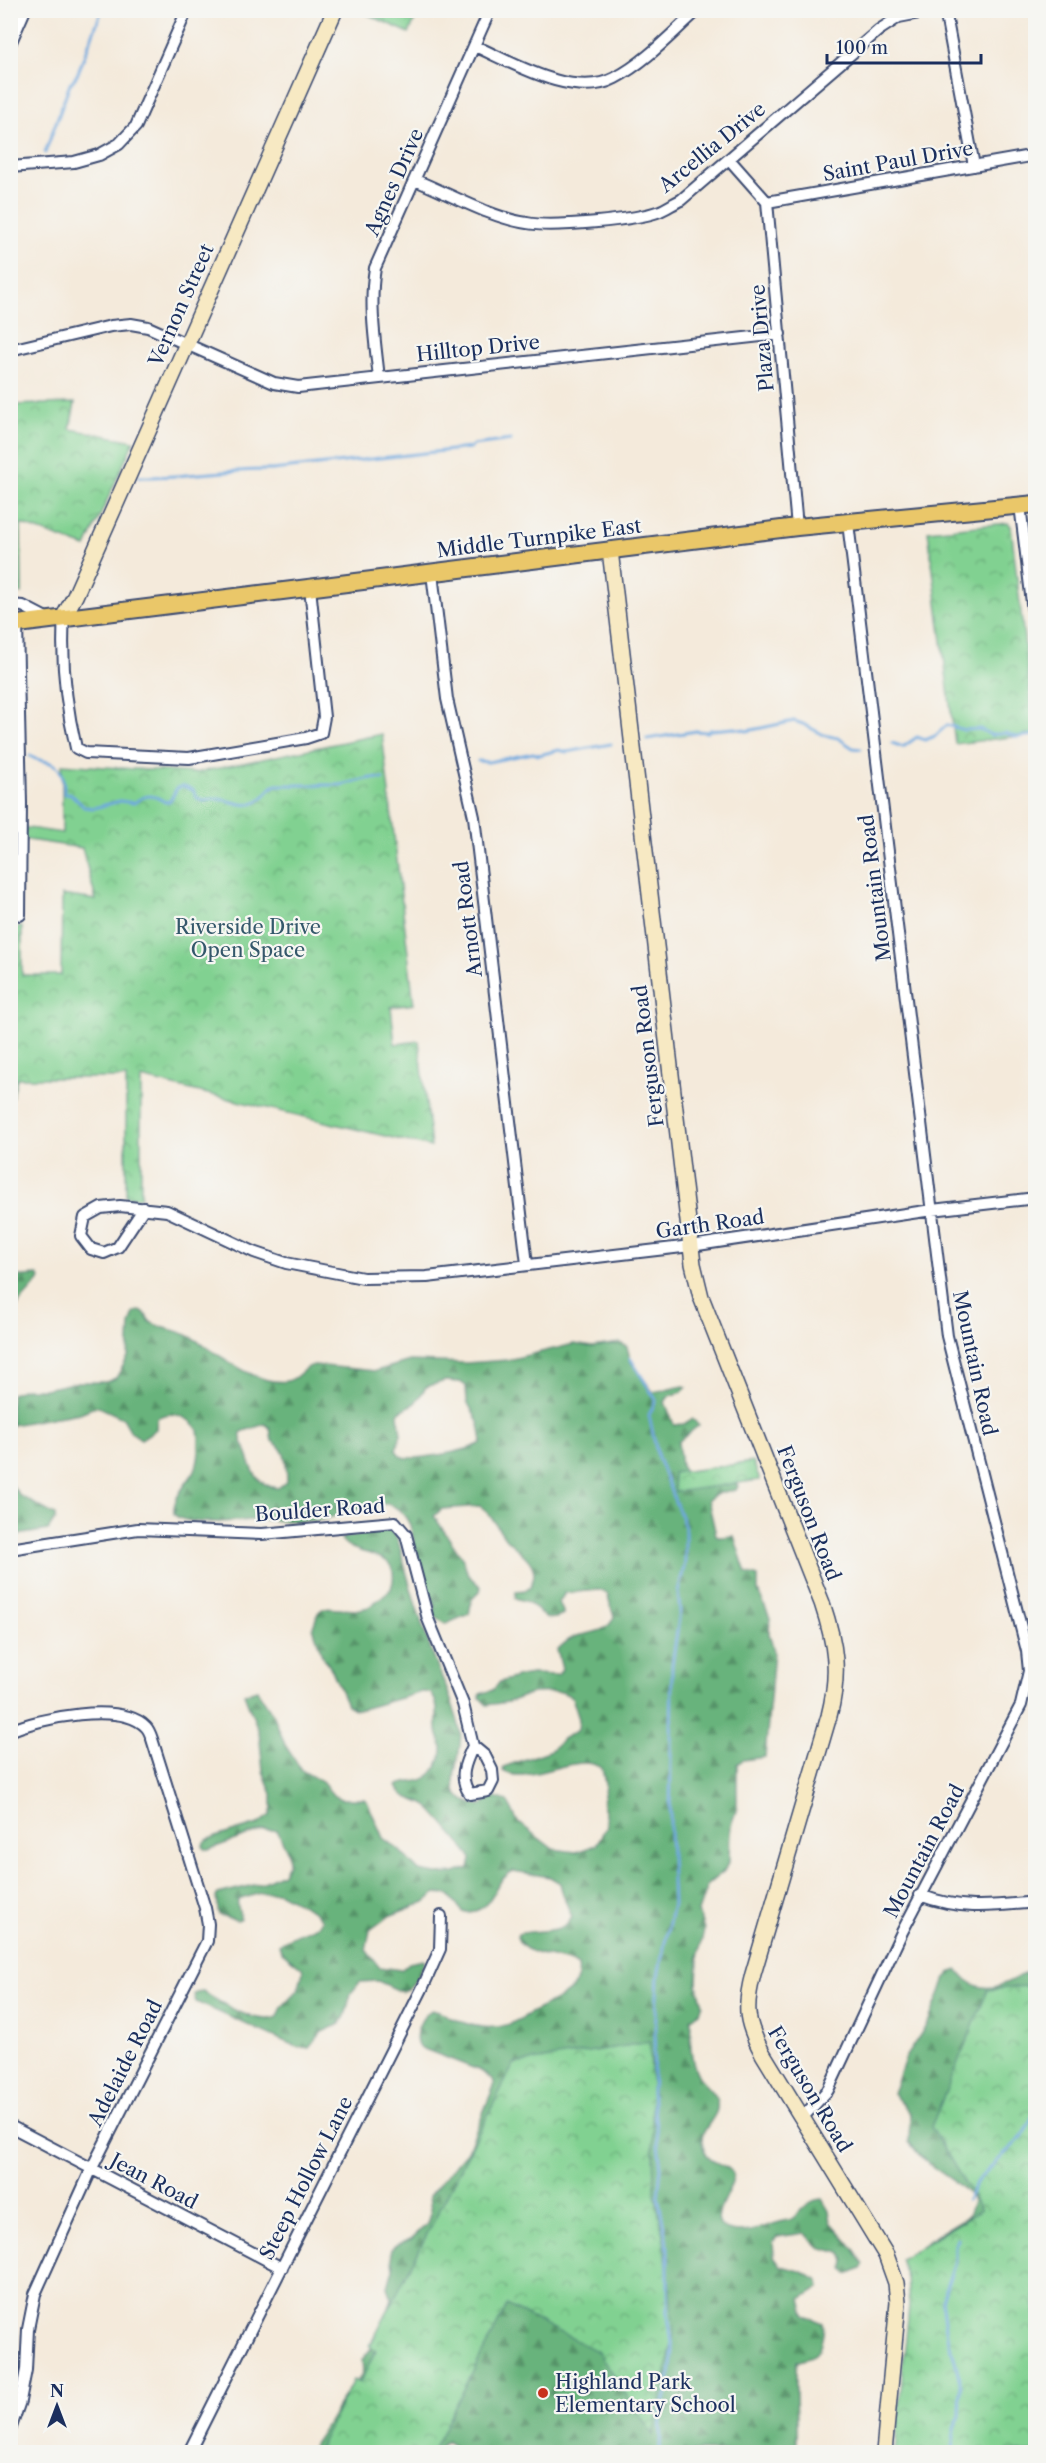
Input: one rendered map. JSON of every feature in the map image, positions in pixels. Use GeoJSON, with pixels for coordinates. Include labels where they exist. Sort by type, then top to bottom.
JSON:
{"type":"FeatureCollection","features":[{"type":"Feature","properties":{"kind":"main road","name":"Middle Turnpike East"},"geometry":{"type":"LineString","coordinates":[[14,624],[797,527],[1028,505]]}},
{"type":"Feature","properties":{"kind":"street"},"geometry":{"type":"LineString","coordinates":[[10,44],[26,10]]}},
{"type":"Feature","properties":{"kind":"street"},"geometry":{"type":"LineString","coordinates":[[10,167],[74,162],[99,155],[119,144],[135,126],[187,10]]}},
{"type":"Feature","properties":{"kind":"street","name":"Vernon Street"},"geometry":{"type":"LineString","coordinates":[[56,618],[187,344],[335,10]]}},
{"type":"Feature","properties":{"kind":"street","name":"Agnes Drive"},"geometry":{"type":"LineString","coordinates":[[379,378],[372,310],[375,268],[490,10]]}},
{"type":"Feature","properties":{"kind":"street"},"geometry":{"type":"LineString","coordinates":[[475,46],[550,79],[589,85],[614,79],[698,10]]}},
{"type":"Feature","properties":{"kind":"street","name":"Arcellia Drive"},"geometry":{"type":"LineString","coordinates":[[415,180],[502,216],[527,223],[553,225],[618,219],[659,212],[681,200],[879,30],[899,17],[935,10]]}},
{"type":"Feature","properties":{"kind":"street"},"geometry":{"type":"LineString","coordinates":[[945,10],[974,166]]}},
{"type":"Feature","properties":{"kind":"street","name":"Saint Paul Drive"},"geometry":{"type":"LineString","coordinates":[[767,202],[1035,155]]}},
{"type":"Feature","properties":{"kind":"street"},"geometry":{"type":"LineString","coordinates":[[729,159],[767,202]]}},
{"type":"Feature","properties":{"kind":"street","name":"Plaza Drive"},"geometry":{"type":"LineString","coordinates":[[767,202],[797,527]]}},
{"type":"Feature","properties":{"kind":"street","name":"Hilltop Drive"},"geometry":{"type":"LineString","coordinates":[[10,350],[111,326],[131,324],[148,327],[274,383],[298,387],[780,334]]}},
{"type":"Feature","properties":{"kind":"street"},"geometry":{"type":"LineString","coordinates":[[1028,505],[1035,636]]}},
{"type":"Feature","properties":{"kind":"street","name":"Mountain Road"},"geometry":{"type":"LineString","coordinates":[[802,2117],[828,2090],[880,1976],[920,1896],[1021,1705],[1029,1671],[1027,1651],[947,1336],[848,523]]}},
{"type":"Feature","properties":{"kind":"street","name":"Ferguson Road"},"geometry":{"type":"LineString","coordinates":[[610,550],[691,1246],[701,1297],[822,1604],[831,1632],[836,1660],[835,1692],[829,1716],[747,1997],[747,2015],[750,2031],[886,2255],[896,2283],[898,2302],[884,2452]]}},
{"type":"Feature","properties":{"kind":"street","name":"Arnott Road"},"geometry":{"type":"LineString","coordinates":[[432,573],[447,699],[474,817],[527,1264]]}},
{"type":"Feature","properties":{"kind":"street"},"geometry":{"type":"LineString","coordinates":[[10,605],[29,608],[56,618],[63,636],[69,720],[76,748],[86,753],[189,758],[306,738],[321,733],[324,717],[310,588]]}},
{"type":"Feature","properties":{"kind":"street"},"geometry":{"type":"LineString","coordinates":[[14,624],[21,803],[20,915]]}},
{"type":"Feature","properties":{"kind":"street","name":"Garth Road"},"geometry":{"type":"LineString","coordinates":[[144,1208],[118,1247],[104,1253],[91,1249],[81,1236],[85,1217],[101,1208],[120,1206],[144,1208],[167,1211],[254,1252],[286,1263],[330,1272],[389,1279],[427,1277],[691,1246],[932,1210],[1035,1198]]}},
{"type":"Feature","properties":{"kind":"street","name":"Boulder Road"},"geometry":{"type":"LineString","coordinates":[[10,1549],[138,1529],[262,1534],[395,1522],[406,1535],[428,1619],[463,1704],[473,1746]]}},
{"type":"Feature","properties":{"kind":"street","name":"Adelaide Road"},"geometry":{"type":"LineString","coordinates":[[10,1731],[23,1725],[100,1713],[132,1718],[146,1727],[153,1740],[208,1924],[207,1941],[92,2168],[35,2294],[28,2329],[26,2370],[20,2401],[10,2430]]}},
{"type":"Feature","properties":{"kind":"street"},"geometry":{"type":"LineString","coordinates":[[920,1896],[958,1907],[1035,1902]]}},
{"type":"Feature","properties":{"kind":"street","name":"Steep Hollow Lane"},"geometry":{"type":"LineString","coordinates":[[189,2452],[440,1949],[441,1916]]}},
{"type":"Feature","properties":{"kind":"street","name":"Jean Road"},"geometry":{"type":"LineString","coordinates":[[10,2126],[282,2268]]}},
{"type":"Feature","properties":{"kind":"green space"},"geometry":{"type":"Polygon","coordinates":[[[360,11],[406,11],[417,15],[409,33],[360,11]]]}},
{"type":"Feature","properties":{"kind":"green space"},"geometry":{"type":"Polygon","coordinates":[[[75,403],[70,429],[134,441],[86,547],[21,524],[22,593],[11,594],[11,405],[75,403]]]}},
{"type":"Feature","properties":{"kind":"green space"},"geometry":{"type":"Polygon","coordinates":[[[1008,523],[1011,526],[1035,734],[955,744],[928,531],[1008,523]]]}},
{"type":"Feature","properties":{"kind":"green space","name":"Riverside Drive Open Space"},"geometry":{"type":"Polygon","coordinates":[[[382,734],[414,1004],[391,1007],[395,1044],[419,1041],[431,1147],[141,1078],[141,1197],[126,1197],[126,1078],[17,1078],[12,1099],[11,927],[22,927],[22,975],[61,975],[62,895],[96,900],[82,848],[22,839],[22,827],[62,833],[62,764],[195,773],[382,734]]]}},
{"type":"Feature","properties":{"kind":"green space"},"geometry":{"type":"Polygon","coordinates":[[[38,1275],[40,1278],[38,1282],[20,1302],[11,1318],[11,1277],[38,1275]]]}},
{"type":"Feature","properties":{"kind":"green space"},"geometry":{"type":"Polygon","coordinates":[[[144,1312],[152,1323],[187,1335],[248,1373],[275,1381],[291,1380],[306,1368],[314,1365],[376,1371],[410,1361],[466,1363],[508,1360],[574,1344],[592,1347],[620,1343],[627,1347],[631,1362],[653,1392],[687,1387],[682,1392],[669,1396],[665,1402],[674,1425],[684,1424],[692,1419],[699,1425],[678,1442],[681,1466],[686,1474],[731,1479],[738,1486],[736,1490],[717,1494],[708,1500],[716,1535],[734,1536],[746,1573],[758,1577],[758,1591],[770,1618],[769,1634],[774,1651],[765,1757],[743,1760],[737,1764],[737,1808],[730,1828],[729,1861],[724,1871],[707,1885],[698,1912],[704,1930],[698,1957],[697,1985],[703,2004],[700,2011],[691,2019],[691,2048],[696,2070],[717,2102],[715,2114],[702,2137],[702,2144],[707,2156],[731,2170],[733,2174],[719,2213],[722,2227],[738,2232],[756,2230],[791,2219],[809,2203],[822,2199],[829,2211],[831,2222],[864,2264],[861,2268],[848,2274],[844,2269],[845,2260],[840,2253],[819,2247],[805,2233],[777,2237],[773,2242],[774,2256],[781,2266],[800,2271],[819,2281],[820,2287],[801,2299],[806,2316],[823,2323],[823,2330],[821,2344],[815,2354],[797,2361],[796,2452],[463,2452],[446,2441],[437,2452],[308,2452],[349,2388],[361,2376],[362,2360],[375,2343],[385,2321],[392,2298],[388,2287],[393,2269],[391,2249],[411,2239],[427,2224],[431,2210],[429,2196],[468,2150],[494,2086],[494,2082],[481,2071],[419,2047],[416,2038],[422,2020],[425,2015],[434,2010],[473,2026],[490,2028],[505,2026],[566,1993],[576,1982],[578,1966],[562,1959],[535,1953],[521,1944],[517,1937],[518,1934],[556,1929],[568,1923],[572,1917],[560,1883],[550,1877],[513,1871],[500,1882],[482,1908],[463,1912],[449,1895],[436,1893],[425,1902],[389,1916],[370,1930],[366,1950],[379,1967],[401,1970],[409,1963],[423,1960],[425,1962],[421,1970],[413,1983],[402,1992],[378,1981],[360,1982],[351,1993],[345,2016],[340,2024],[322,2032],[309,2048],[297,2047],[196,2002],[194,1995],[203,1992],[249,2016],[269,2019],[278,2017],[282,2007],[298,1990],[303,1972],[302,1968],[281,1951],[279,1944],[318,1926],[322,1920],[314,1911],[278,1892],[260,1893],[238,1900],[240,1919],[219,1915],[216,1897],[218,1894],[262,1883],[283,1873],[288,1863],[288,1853],[277,1830],[263,1830],[210,1849],[205,1849],[203,1846],[204,1842],[209,1839],[258,1824],[270,1815],[272,1794],[263,1771],[259,1732],[244,1694],[257,1690],[274,1716],[285,1745],[301,1770],[322,1782],[334,1796],[341,1799],[367,1801],[383,1838],[399,1850],[419,1871],[437,1874],[455,1873],[469,1868],[471,1859],[459,1841],[428,1807],[407,1797],[397,1786],[428,1777],[440,1759],[442,1747],[437,1732],[437,1706],[431,1693],[422,1692],[362,1709],[354,1709],[347,1705],[332,1670],[322,1655],[313,1627],[318,1613],[323,1608],[356,1610],[369,1607],[391,1589],[393,1575],[391,1566],[376,1556],[356,1550],[341,1539],[390,1530],[398,1540],[421,1621],[457,1718],[461,1738],[454,1777],[456,1793],[464,1800],[478,1805],[482,1805],[493,1796],[507,1801],[518,1822],[553,1849],[576,1852],[596,1845],[607,1826],[603,1805],[605,1784],[602,1768],[580,1763],[526,1775],[514,1775],[503,1771],[503,1767],[552,1750],[561,1740],[578,1730],[579,1719],[572,1697],[562,1692],[533,1693],[508,1702],[487,1705],[479,1697],[480,1694],[493,1690],[500,1682],[520,1676],[558,1675],[562,1669],[557,1650],[574,1637],[603,1629],[614,1617],[607,1593],[599,1590],[565,1593],[559,1602],[563,1615],[556,1618],[547,1618],[527,1602],[515,1598],[516,1591],[531,1586],[533,1567],[526,1556],[506,1539],[491,1517],[480,1506],[442,1509],[434,1516],[464,1561],[468,1575],[481,1587],[472,1599],[469,1614],[446,1624],[434,1616],[435,1605],[423,1581],[410,1525],[401,1512],[391,1505],[373,1505],[313,1521],[191,1521],[174,1514],[177,1497],[194,1472],[198,1457],[198,1430],[185,1418],[168,1415],[157,1418],[156,1429],[141,1439],[131,1432],[123,1418],[97,1406],[80,1413],[11,1425],[11,1394],[25,1389],[45,1389],[78,1382],[106,1382],[116,1378],[128,1357],[130,1325],[134,1313],[144,1312]],[[445,1381],[426,1387],[415,1403],[399,1412],[401,1434],[396,1450],[400,1456],[442,1454],[482,1442],[479,1424],[467,1401],[466,1386],[460,1382],[445,1381]],[[265,1424],[244,1431],[241,1433],[241,1438],[259,1480],[270,1487],[278,1488],[287,1481],[284,1453],[272,1441],[270,1428],[265,1424]]]}},
{"type":"Feature","properties":{"kind":"green space"},"geometry":{"type":"Polygon","coordinates":[[[753,1462],[760,1480],[675,1492],[673,1473],[753,1462]]]}},
{"type":"Feature","properties":{"kind":"green space"},"geometry":{"type":"Polygon","coordinates":[[[11,1484],[20,1496],[55,1515],[48,1530],[11,1536],[11,1484]]]}},
{"type":"Feature","properties":{"kind":"green space"},"geometry":{"type":"Polygon","coordinates":[[[1035,1968],[1035,2452],[908,2354],[912,2253],[968,2216],[973,2201],[959,2186],[925,2161],[909,2142],[910,2114],[893,2093],[906,2056],[928,2023],[944,1982],[950,1973],[957,1970],[976,1985],[994,1987],[1035,1968]]]}},
{"type":"Feature","properties":{"kind":"green space"},"geometry":{"type":"Polygon","coordinates":[[[1035,1985],[1035,2452],[895,2452],[909,2306],[907,2278],[900,2259],[981,2210],[931,2127],[988,1990],[1035,1985]]]}},
{"type":"Feature","properties":{"kind":"green space"},"geometry":{"type":"Polygon","coordinates":[[[650,2042],[654,2188],[665,2246],[674,2333],[653,2435],[597,2351],[507,2305],[432,2452],[317,2452],[353,2380],[360,2383],[376,2350],[370,2346],[514,2064],[650,2042]]]}},
{"type":"Feature","properties":{"kind":"waterway"},"geometry":{"type":"LineString","coordinates":[[45,153],[70,84],[77,75],[102,10]]}},
{"type":"Feature","properties":{"kind":"waterway"},"geometry":{"type":"LineString","coordinates":[[139,477],[272,470],[470,448],[473,445],[511,440]]}},
{"type":"Feature","properties":{"kind":"waterway"},"geometry":{"type":"LineString","coordinates":[[647,739],[696,731],[707,732],[735,728],[747,731],[794,721],[824,735],[838,738],[853,748],[861,749]]}},
{"type":"Feature","properties":{"kind":"waterway"},"geometry":{"type":"LineString","coordinates":[[892,743],[903,747],[917,737],[925,740],[935,736],[947,725],[964,730],[980,729],[991,735],[1006,733],[1016,737],[1036,735]]}},
{"type":"Feature","properties":{"kind":"waterway"},"geometry":{"type":"LineString","coordinates":[[478,761],[488,762],[559,750],[567,752],[611,744]]}},
{"type":"Feature","properties":{"kind":"waterway"},"geometry":{"type":"LineString","coordinates":[[30,756],[57,767],[63,779],[64,794],[70,793],[84,807],[94,808],[120,801],[134,803],[149,796],[165,802],[170,801],[177,788],[183,786],[193,790],[197,798],[204,801],[217,799],[251,804],[259,801],[275,785],[341,785],[371,778],[383,779]]}},
{"type":"Feature","properties":{"kind":"waterway"},"geometry":{"type":"LineString","coordinates":[[630,1358],[656,1400],[649,1415],[658,1458],[685,1527],[685,1563],[678,1592],[680,1611],[672,1665],[670,1831],[673,1904],[658,1976],[652,2093],[661,2168],[658,2196],[668,2248],[668,2315],[673,2350],[668,2390],[661,2410],[660,2452]]}},
{"type":"Feature","properties":{"kind":"waterway"},"geometry":{"type":"LineString","coordinates":[[967,2200],[977,2181],[1022,2137],[1036,2110]]}},
{"type":"Feature","properties":{"kind":"waterway"},"geometry":{"type":"LineString","coordinates":[[955,2452],[953,2429],[960,2416],[961,2386],[948,2342],[942,2300],[955,2261],[957,2239]]}},
{"type":"Feature","properties":{"kind":"place","name":"Highland Park Elementary School"},"geometry":{"type":"Point","coordinates":[543,2393]}}]}
